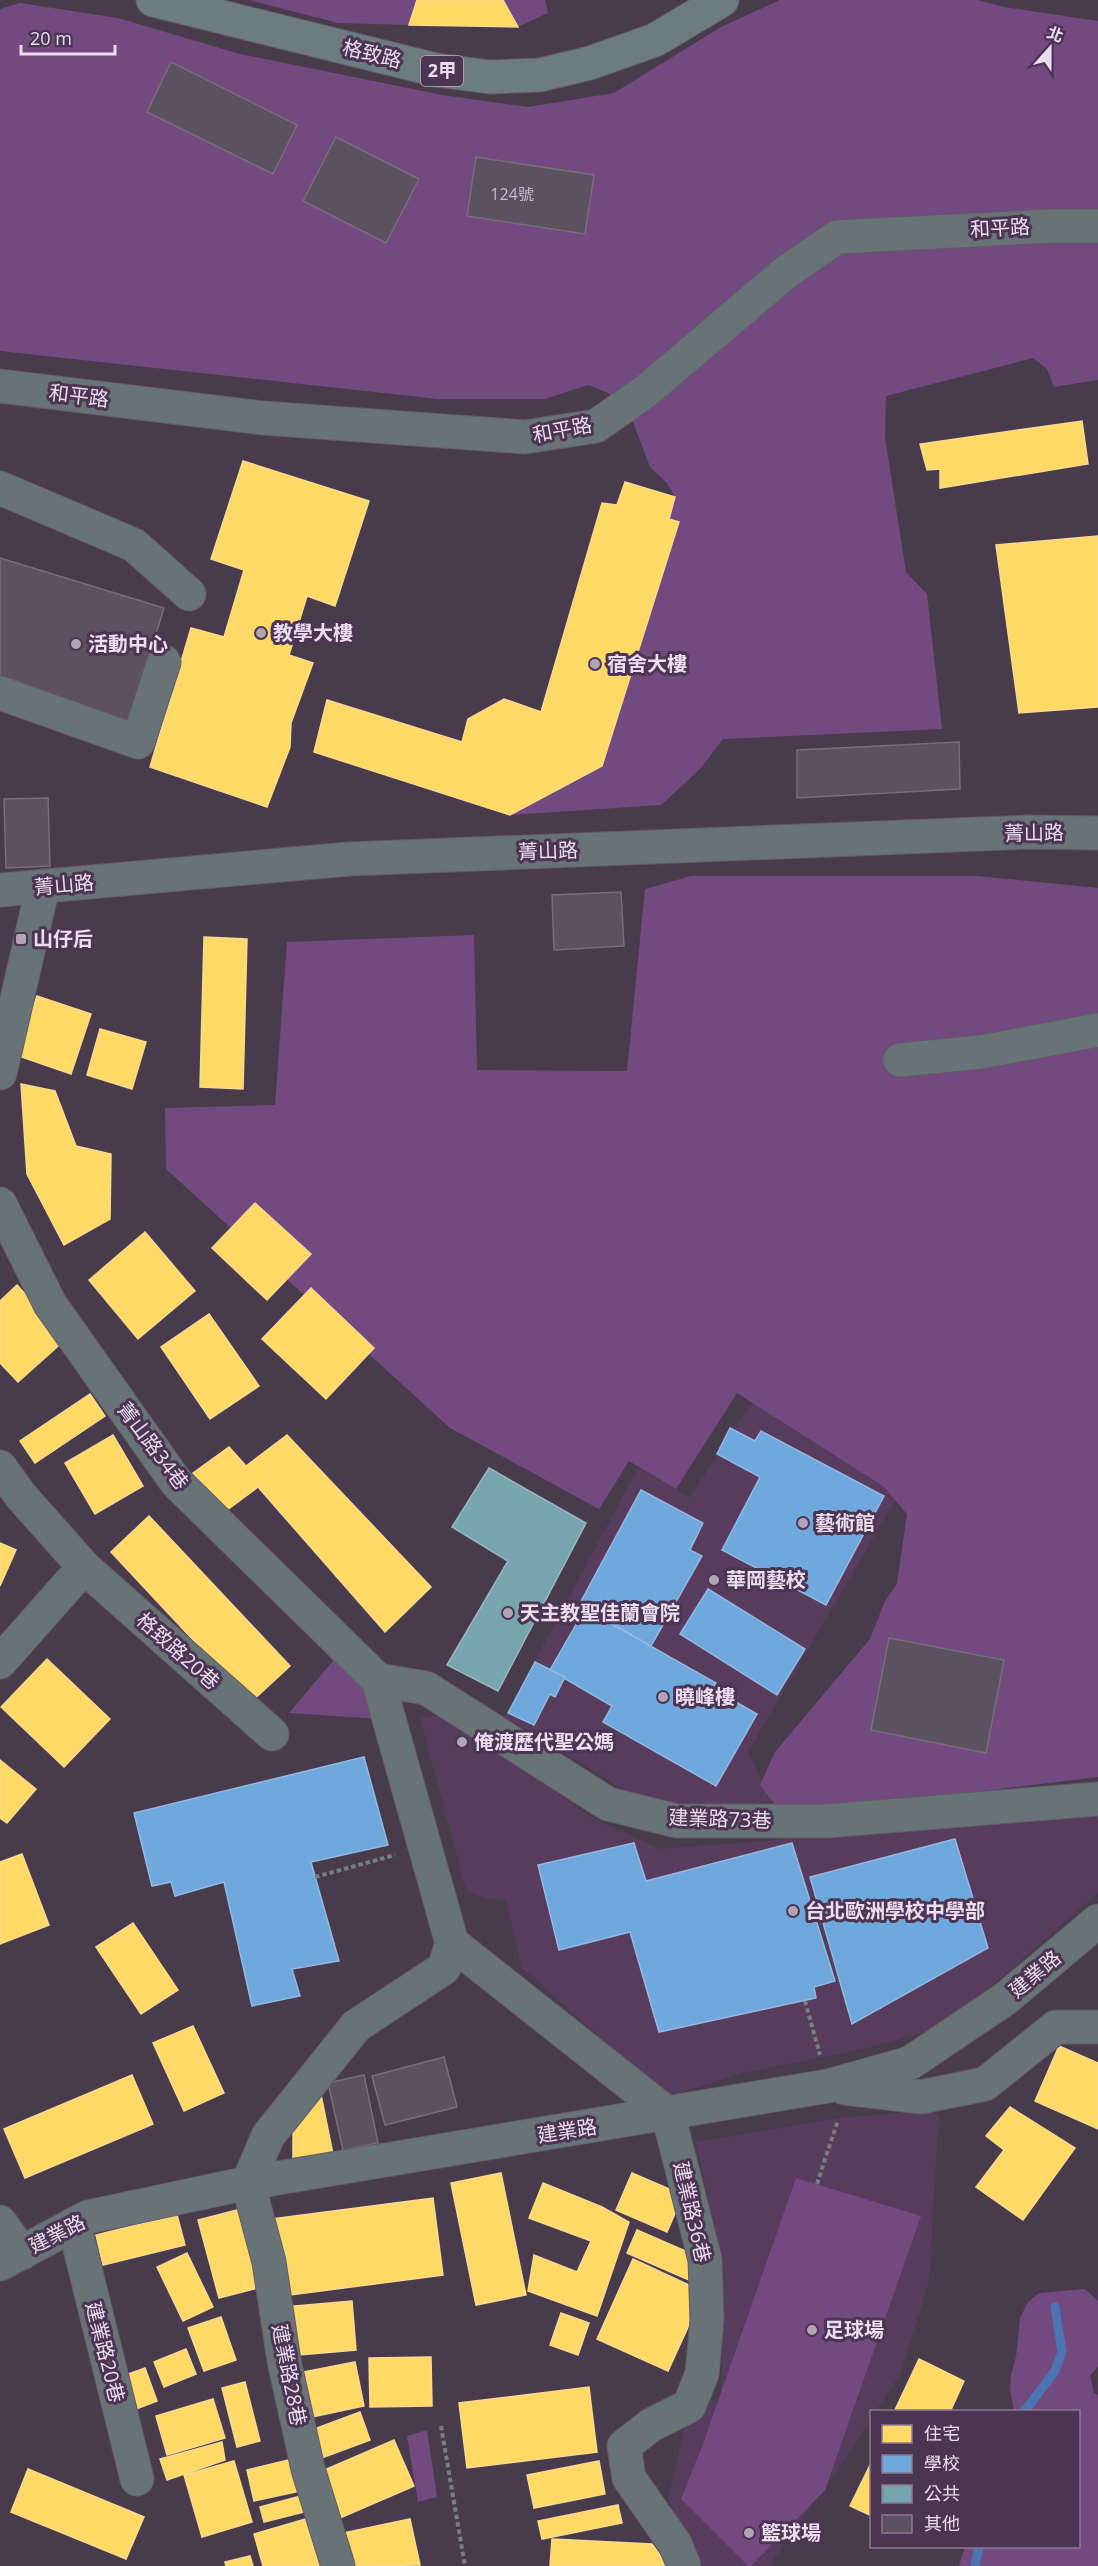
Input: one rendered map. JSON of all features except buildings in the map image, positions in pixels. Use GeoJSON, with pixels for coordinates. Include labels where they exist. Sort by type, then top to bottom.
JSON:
{"type":"FeatureCollection","features":[{"type":"Feature","properties":{"kind":"main road","name":"格致路"},"geometry":{"type":"LineString","coordinates":[[153,0],[436,70],[490,77],[540,75],[590,63],[655,40],[722,0]]}},
{"type":"Feature","properties":{"kind":"street","name":"和平路"},"geometry":{"type":"LineString","coordinates":[[0,386],[263,418],[525,437],[596,426],[646,390],[785,273],[837,237],[1051,226],[1098,226]]}},
{"type":"Feature","properties":{"kind":"street"},"geometry":{"type":"LineString","coordinates":[[0,488],[134,544],[189,594]]}},
{"type":"Feature","properties":{"kind":"street"},"geometry":{"type":"LineString","coordinates":[[0,693],[138,742],[164,662]]}},
{"type":"Feature","properties":{"kind":"street","name":"菁山路"},"geometry":{"type":"LineString","coordinates":[[0,890],[349,859],[1030,832],[1098,833]]}},
{"type":"Feature","properties":{"kind":"street"},"geometry":{"type":"LineString","coordinates":[[0,1073],[43,886]]}},
{"type":"Feature","properties":{"kind":"street"},"geometry":{"type":"LineString","coordinates":[[900,1060],[981,1052],[1098,1030]]}},
{"type":"Feature","properties":{"kind":"street","name":"菁山路34巷"},"geometry":{"type":"LineString","coordinates":[[0,1203],[50,1304],[176,1482],[378,1680]]}},
{"type":"Feature","properties":{"kind":"street","name":"格致路20巷"},"geometry":{"type":"LineString","coordinates":[[0,1467],[21,1496],[84,1567],[272,1734]]}},
{"type":"Feature","properties":{"kind":"street"},"geometry":{"type":"LineString","coordinates":[[0,1662],[84,1567]]}},
{"type":"Feature","properties":{"kind":"street"},"geometry":{"type":"LineString","coordinates":[[248,2183],[268,2136],[356,2026],[444,1968],[452,1944],[378,1680]]}},
{"type":"Feature","properties":{"kind":"street","name":"建業路73巷"},"geometry":{"type":"LineString","coordinates":[[378,1680],[426,1688],[608,1804],[677,1821],[827,1821],[1098,1799]]}},
{"type":"Feature","properties":{"kind":"street","name":"建業路"},"geometry":{"type":"LineString","coordinates":[[11,2258],[88,2217],[248,2183],[828,2086],[910,2063],[1005,1999],[1098,1921]]}},
{"type":"Feature","properties":{"kind":"street"},"geometry":{"type":"LineString","coordinates":[[452,1944],[668,2114]]}},
{"type":"Feature","properties":{"kind":"street"},"geometry":{"type":"LineString","coordinates":[[828,2086],[921,2097],[985,2084],[1056,2027],[1098,2027]]}},
{"type":"Feature","properties":{"kind":"street","name":"建業路36巷"},"geometry":{"type":"LineString","coordinates":[[668,2114],[705,2260],[707,2320],[702,2374],[689,2406],[651,2425],[624,2446],[629,2478],[675,2544],[684,2566]]}},
{"type":"Feature","properties":{"kind":"street","name":"建業路28巷"},"geometry":{"type":"LineString","coordinates":[[248,2183],[269,2262],[284,2361],[308,2469],[338,2566]]}},
{"type":"Feature","properties":{"kind":"street"},"geometry":{"type":"LineString","coordinates":[[0,2222],[11,2258]]}},
{"type":"Feature","properties":{"kind":"street","name":"建業路20巷"},"geometry":{"type":"LineString","coordinates":[[74,2224],[137,2479]]}},
{"type":"Feature","properties":{"kind":"path"},"geometry":{"type":"LineString","coordinates":[[315,1877],[426,1847]]}},
{"type":"Feature","properties":{"kind":"path"},"geometry":{"type":"LineString","coordinates":[[817,2184],[838,2118]]}},
{"type":"Feature","properties":{"kind":"path"},"geometry":{"type":"LineString","coordinates":[[441,2426],[465,2566]]}},
{"type":"Feature","properties":{"kind":"shaded area"},"geometry":{"type":"Polygon","coordinates":[[[249,0],[417,0],[409,25],[338,23],[249,0]]]}},
{"type":"Feature","properties":{"kind":"shaded area"},"geometry":{"type":"Polygon","coordinates":[[[503,0],[545,0],[548,13],[518,27],[503,0]]]}},
{"type":"Feature","properties":{"kind":"shaded area"},"geometry":{"type":"Polygon","coordinates":[[[780,0],[978,0],[1004,7],[1098,21],[1098,380],[1054,387],[1047,369],[1033,358],[886,396],[885,438],[906,572],[927,594],[942,729],[723,739],[700,769],[661,805],[510,815],[602,766],[679,522],[669,519],[675,497],[667,483],[650,467],[630,414],[608,393],[588,385],[545,399],[438,399],[0,351],[0,9],[20,3],[118,18],[240,54],[442,95],[528,107],[614,93],[721,27],[780,0]]]}},
{"type":"Feature","properties":{"kind":"shaded area"},"geometry":{"type":"Polygon","coordinates":[[[691,876],[977,876],[1098,888],[1098,1777],[783,1815],[760,1785],[775,1752],[870,1639],[885,1601],[897,1584],[907,1514],[883,1486],[737,1393],[676,1489],[629,1461],[599,1509],[450,1428],[166,1169],[165,1108],[275,1105],[287,942],[474,935],[477,1070],[627,1071],[645,889],[691,876]]]}},
{"type":"Feature","properties":{"kind":"shaded area","name":"華岡藝校"},"geometry":{"type":"Polygon","coordinates":[[[762,1387],[907,1480],[748,1752],[772,1801],[664,1814],[505,1717],[638,1468],[690,1497],[762,1387]]]}},
{"type":"Feature","properties":{"kind":"shaded area"},"geometry":{"type":"Polygon","coordinates":[[[338,1655],[372,1683],[381,1719],[289,1713],[338,1655]]]}},
{"type":"Feature","properties":{"kind":"shaded area","name":"台北歐洲學校中學部"},"geometry":{"type":"Polygon","coordinates":[[[445,1715],[593,1818],[660,1849],[1098,1815],[1098,1893],[974,2001],[925,2032],[863,2049],[743,2073],[667,2097],[521,1967],[506,1900],[484,1898],[466,1890],[420,1718],[445,1715]]]}},
{"type":"Feature","properties":{"kind":"shaded area"},"geometry":{"type":"Polygon","coordinates":[[[927,2111],[939,2115],[929,2282],[901,2373],[877,2410],[870,2410],[870,2421],[856,2443],[769,2566],[702,2566],[668,2500],[689,2406],[722,2398],[722,2265],[696,2142],[838,2118],[927,2111]]]}},
{"type":"Feature","properties":{"kind":"shaded area","name":"足球場"},"geometry":{"type":"Polygon","coordinates":[[[796,2178],[921,2216],[825,2490],[751,2566],[748,2566],[681,2499],[703,2444],[796,2178]]]}},
{"type":"Feature","properties":{"kind":"shaded area"},"geometry":{"type":"Polygon","coordinates":[[[1085,2289],[1098,2301],[1098,2366],[1090,2376],[1094,2393],[1098,2395],[1098,2566],[959,2566],[965,2548],[1080,2548],[1080,2410],[1014,2410],[1010,2389],[1020,2318],[1028,2302],[1039,2293],[1085,2289]]]}},
{"type":"Feature","properties":{"kind":"shaded area"},"geometry":{"type":"Polygon","coordinates":[[[427,2430],[437,2497],[418,2502],[407,2436],[427,2430]]]}},
{"type":"Feature","properties":{"kind":"waterway"},"geometry":{"type":"LineString","coordinates":[[1026,2410],[1055,2371],[1062,2352],[1055,2307]]}},
{"type":"Feature","properties":{"kind":"waterway"},"geometry":{"type":"LineString","coordinates":[[975,2566],[979,2548]]}},
{"type":"Feature","properties":{"kind":"place","name":"教學大樓"},"geometry":{"type":"Point","coordinates":[261,633]}},
{"type":"Feature","properties":{"kind":"place","name":"活動中心"},"geometry":{"type":"Point","coordinates":[76,644]}},
{"type":"Feature","properties":{"kind":"place","name":"宿舍大樓"},"geometry":{"type":"Point","coordinates":[595,664]}},
{"type":"Feature","properties":{"kind":"place","name":"山仔后"},"geometry":{"type":"Point","coordinates":[21,939]}},
{"type":"Feature","properties":{"kind":"place","name":"藝術館"},"geometry":{"type":"Point","coordinates":[803,1523]}},
{"type":"Feature","properties":{"kind":"place","name":"華岡藝校"},"geometry":{"type":"Point","coordinates":[714,1580]}},
{"type":"Feature","properties":{"kind":"place","name":"天主教聖佳蘭會院"},"geometry":{"type":"Point","coordinates":[508,1613]}},
{"type":"Feature","properties":{"kind":"place","name":"曉峰樓"},"geometry":{"type":"Point","coordinates":[663,1697]}},
{"type":"Feature","properties":{"kind":"place","name":"俺渡歷代聖公媽"},"geometry":{"type":"Point","coordinates":[462,1742]}},
{"type":"Feature","properties":{"kind":"place","name":"台北歐洲學校中學部"},"geometry":{"type":"Point","coordinates":[793,1911]}},
{"type":"Feature","properties":{"kind":"place","name":"足球場"},"geometry":{"type":"Point","coordinates":[812,2330]}},
{"type":"Feature","properties":{"kind":"place","name":"籃球場"},"geometry":{"type":"Point","coordinates":[749,2533]}}]}
